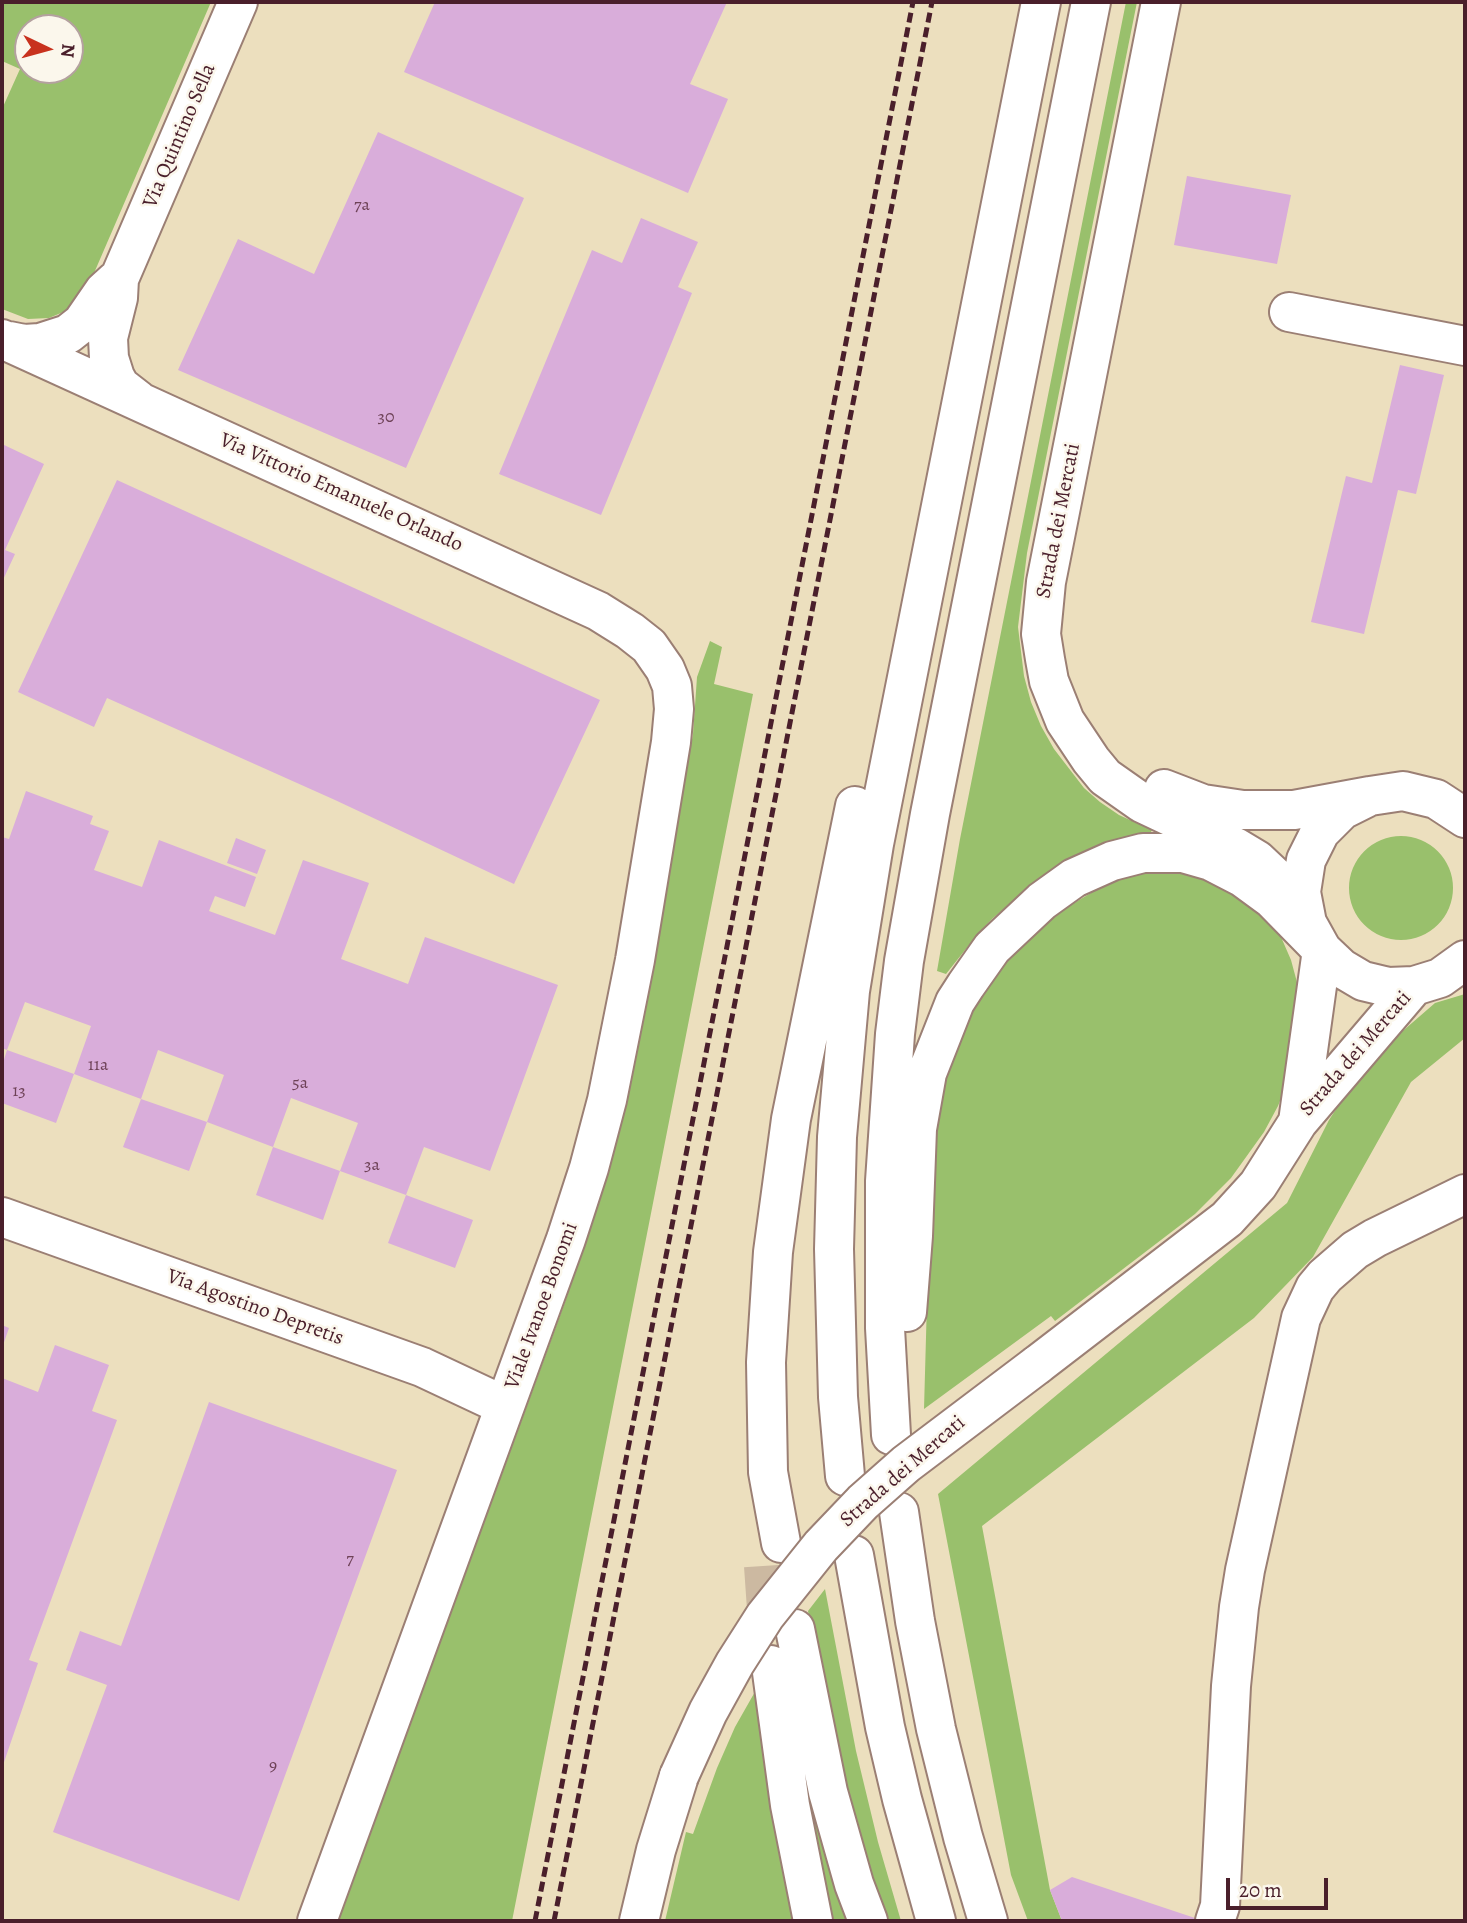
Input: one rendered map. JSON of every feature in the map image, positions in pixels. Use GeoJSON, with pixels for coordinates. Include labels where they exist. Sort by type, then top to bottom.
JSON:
{"type":"FeatureCollection","features":[{"type":"Feature","properties":{"kind":"main road","name":"Via Quintino Sella"},"geometry":{"type":"LineString","coordinates":[[142,403],[120,386],[109,358],[110,327],[117,303],[119,279],[237,2]]}},
{"type":"Feature","properties":{"kind":"main road"},"geometry":{"type":"LineString","coordinates":[[845,1476],[836,1359],[834,1249],[837,1138],[846,1027],[867,881],[1041,2]]}},
{"type":"Feature","properties":{"kind":"main road"},"geometry":{"type":"LineString","coordinates":[[1091,2],[930,814],[904,961],[895,1034],[885,1181],[885,1328],[891,1436],[902,1372],[913,1236],[917,1129],[923,1089],[935,1050],[955,1002],[992,948],[1042,901],[1074,878],[1129,856],[1170,851],[1198,857],[1242,877],[1314,936]]}},
{"type":"Feature","properties":{"kind":"main road","name":"Strada dei Mercati"},"geometry":{"type":"LineString","coordinates":[[1161,2],[1046,582],[1041,634],[1056,701],[1065,721],[1105,776],[1142,803],[1257,860],[1291,891],[1314,936],[1341,968],[1363,981],[1388,987],[1414,986],[1440,978],[1464,962]]}},
{"type":"Feature","properties":{"kind":"main road","name":"Strada dei Mercati"},"geometry":{"type":"LineString","coordinates":[[1181,2],[1068,573],[1062,618],[1066,658],[1079,698],[1102,738],[1132,769],[1167,791],[1203,804],[1243,810],[1294,810],[1403,791],[1436,799],[1465,818]]}},
{"type":"Feature","properties":{"kind":"main road","name":"Via Quintino Sella"},"geometry":{"type":"LineString","coordinates":[[2,339],[32,344],[68,334],[82,323],[122,271]]}},
{"type":"Feature","properties":{"kind":"main road"},"geometry":{"type":"LineString","coordinates":[[1289,312],[1465,346]]}},
{"type":"Feature","properties":{"kind":"main road","name":"Via Vittorio Emanuele Orlando"},"geometry":{"type":"LineString","coordinates":[[2,339],[598,611],[642,640],[665,669]]}},
{"type":"Feature","properties":{"kind":"main road"},"geometry":{"type":"LineString","coordinates":[[772,1554],[766,1362],[770,1283],[791,1119],[864,769],[912,631],[928,570]]}},
{"type":"Feature","properties":{"kind":"main road","name":"Viale Ivanoe Bonomi"},"geometry":{"type":"LineString","coordinates":[[317,1921],[579,1202],[612,1076],[635,960],[671,742],[673,696],[665,669]]}},
{"type":"Feature","properties":{"kind":"main road","name":"Strada dei Mercati"},"geometry":{"type":"LineString","coordinates":[[1298,1122],[1314,936],[1301,892],[1306,860],[1320,832],[1342,810],[1370,796]]}},
{"type":"Feature","properties":{"kind":"main road","name":"Strada dei Mercati"},"geometry":{"type":"LineString","coordinates":[[639,1921],[656,1850],[679,1776],[702,1724],[735,1663],[765,1616],[802,1567],[842,1522],[885,1482],[1227,1219],[1258,1185],[1298,1122],[1414,986]]}},
{"type":"Feature","properties":{"kind":"main road"},"geometry":{"type":"LineString","coordinates":[[1215,1921],[1220,1906],[1231,1686],[1239,1607],[1300,1318],[1315,1288],[1356,1250],[1465,1194]]}},
{"type":"Feature","properties":{"kind":"main road","name":"Via Agostino Depretis"},"geometry":{"type":"LineString","coordinates":[[2,1217],[422,1367],[505,1406]]}},
{"type":"Feature","properties":{"kind":"main road"},"geometry":{"type":"LineString","coordinates":[[899,1511],[915,1621],[936,1730],[988,1921]]}},
{"type":"Feature","properties":{"kind":"main road"},"geometry":{"type":"LineString","coordinates":[[854,1555],[885,1727],[936,1921]]}},
{"type":"Feature","properties":{"kind":"main road"},"geometry":{"type":"LineString","coordinates":[[795,1629],[828,1792],[854,1884],[868,1921]]}},
{"type":"Feature","properties":{"kind":"main road"},"geometry":{"type":"LineString","coordinates":[[771,1665],[788,1794],[813,1921]]}},
{"type":"Feature","properties":{"kind":"green space"},"geometry":{"type":"Polygon","coordinates":[[[2,2],[211,2],[88,287],[68,310],[49,318],[28,319],[2,309],[2,109],[14,82],[84,84],[84,14],[14,14],[14,66],[2,61],[2,2]]]}},
{"type":"Feature","properties":{"kind":"green space"},"geometry":{"type":"Polygon","coordinates":[[[1126,2],[1137,2],[1027,553],[1018,627],[1024,676],[1031,702],[1054,749],[1084,788],[1100,802],[1119,815],[1152,830],[1085,852],[1048,873],[993,918],[946,974],[937,971],[960,839],[1126,2]]]}},
{"type":"Feature","properties":{"kind":"green space"},"geometry":{"type":"Polygon","coordinates":[[[710,641],[722,647],[714,684],[753,694],[512,1921],[338,1921],[565,1302],[605,1177],[651,968],[693,734],[697,677],[710,641]]]}},
{"type":"Feature","properties":{"kind":"green space"},"geometry":{"type":"Polygon","coordinates":[[[1401,836],[1421,840],[1438,851],[1449,868],[1453,888],[1449,908],[1438,925],[1421,936],[1401,940],[1381,936],[1364,925],[1353,908],[1349,888],[1353,868],[1364,851],[1381,840],[1401,836]]]}},
{"type":"Feature","properties":{"kind":"green space"},"geometry":{"type":"Polygon","coordinates":[[[1168,869],[1209,876],[1266,915],[1281,937],[1298,986],[1287,1083],[1278,1106],[1264,1132],[1231,1178],[1195,1214],[1055,1321],[1051,1316],[924,1409],[931,1157],[942,1091],[965,1026],[1002,966],[1039,927],[1106,884],[1128,875],[1168,869]]]}},
{"type":"Feature","properties":{"kind":"green space"},"geometry":{"type":"Polygon","coordinates":[[[1465,994],[1465,1038],[1411,1082],[1313,1257],[1254,1318],[982,1526],[1050,1890],[1062,1921],[1028,1921],[1011,1875],[938,1494],[1287,1203],[1329,1120],[1367,1062],[1435,1003],[1465,994]]]}},
{"type":"Feature","properties":{"kind":"green space"},"geometry":{"type":"Polygon","coordinates":[[[825,1589],[856,1751],[901,1921],[888,1921],[858,1838],[825,1703],[808,1611],[825,1589]]]}},
{"type":"Feature","properties":{"kind":"green space"},"geometry":{"type":"Polygon","coordinates":[[[756,1690],[794,1921],[665,1921],[686,1832],[693,1834],[717,1768],[735,1727],[756,1690]]]}},
{"type":"Feature","properties":{"kind":"green space"},"geometry":{"type":"Polygon","coordinates":[[[799,1746],[849,1921],[831,1921],[799,1746]]]}},
{"type":"Feature","properties":{"kind":"building"},"geometry":{"type":"Polygon","coordinates":[[[435,2],[727,2],[690,84],[728,99],[688,193],[404,72],[435,2]]]}},
{"type":"Feature","properties":{"kind":"building"},"geometry":{"type":"Polygon","coordinates":[[[378,132],[524,198],[406,468],[178,370],[238,239],[314,274],[378,132]]]}},
{"type":"Feature","properties":{"kind":"building"},"geometry":{"type":"Polygon","coordinates":[[[1187,176],[1291,195],[1277,264],[1174,245],[1187,176]]]}},
{"type":"Feature","properties":{"kind":"building"},"geometry":{"type":"Polygon","coordinates":[[[641,218],[698,242],[678,287],[692,293],[601,515],[499,474],[592,250],[622,263],[641,218]]]}},
{"type":"Feature","properties":{"kind":"building"},"geometry":{"type":"Polygon","coordinates":[[[1400,365],[1444,375],[1416,494],[1398,490],[1364,634],[1311,622],[1346,476],[1372,483],[1400,365]]]}},
{"type":"Feature","properties":{"kind":"building"},"geometry":{"type":"Polygon","coordinates":[[[2,444],[44,464],[5,550],[15,554],[2,582],[2,444]]]}},
{"type":"Feature","properties":{"kind":"building"},"geometry":{"type":"Polygon","coordinates":[[[117,480],[600,700],[514,884],[107,698],[94,727],[18,692],[117,480]]]}},
{"type":"Feature","properties":{"kind":"building"},"geometry":{"type":"Polygon","coordinates":[[[26,791],[93,816],[90,824],[109,831],[94,870],[142,887],[159,840],[256,877],[245,907],[215,896],[209,911],[275,935],[303,860],[369,883],[341,959],[408,984],[425,937],[558,985],[490,1171],[424,1147],[406,1195],[340,1171],[358,1123],[291,1098],[273,1147],[207,1122],[224,1075],[158,1050],[141,1099],[74,1074],[91,1026],[25,1002],[7,1050],[2,1048],[2,837],[9,839],[26,791]]]}},
{"type":"Feature","properties":{"kind":"building"},"geometry":{"type":"Polygon","coordinates":[[[236,838],[266,850],[257,874],[227,863],[236,838]]]}},
{"type":"Feature","properties":{"kind":"building"},"geometry":{"type":"Polygon","coordinates":[[[7,1050],[74,1074],[56,1123],[2,1103],[2,1066],[7,1050]]]}},
{"type":"Feature","properties":{"kind":"building"},"geometry":{"type":"Polygon","coordinates":[[[141,1099],[207,1122],[189,1171],[123,1147],[141,1099]]]}},
{"type":"Feature","properties":{"kind":"building"},"geometry":{"type":"Polygon","coordinates":[[[273,1147],[340,1171],[323,1220],[256,1195],[273,1147]]]}},
{"type":"Feature","properties":{"kind":"building"},"geometry":{"type":"Polygon","coordinates":[[[406,1195],[473,1220],[455,1268],[388,1243],[406,1195]]]}},
{"type":"Feature","properties":{"kind":"building"},"geometry":{"type":"Polygon","coordinates":[[[2,1325],[9,1328],[2,1348],[2,1325]]]}},
{"type":"Feature","properties":{"kind":"building"},"geometry":{"type":"Polygon","coordinates":[[[55,1345],[109,1365],[92,1411],[117,1420],[29,1660],[38,1663],[2,1768],[2,1378],[38,1392],[55,1345]]]}},
{"type":"Feature","properties":{"kind":"building"},"geometry":{"type":"Polygon","coordinates":[[[209,1402],[397,1470],[239,1901],[53,1832],[107,1685],[66,1670],[80,1631],[121,1646],[209,1402]]]}},
{"type":"Feature","properties":{"kind":"building"},"geometry":{"type":"Polygon","coordinates":[[[1072,1877],[1204,1921],[1062,1921],[1050,1890],[1072,1877]]]}},
{"type":"Feature","properties":{"kind":"tunnel"},"geometry":{"type":"LineString","coordinates":[[763,1566],[768,1637]]}},
{"type":"Feature","properties":{"kind":"railway"},"geometry":{"type":"LineString","coordinates":[[535,1921],[913,2]]}},
{"type":"Feature","properties":{"kind":"railway"},"geometry":{"type":"LineString","coordinates":[[554,1921],[932,2]]}}]}
